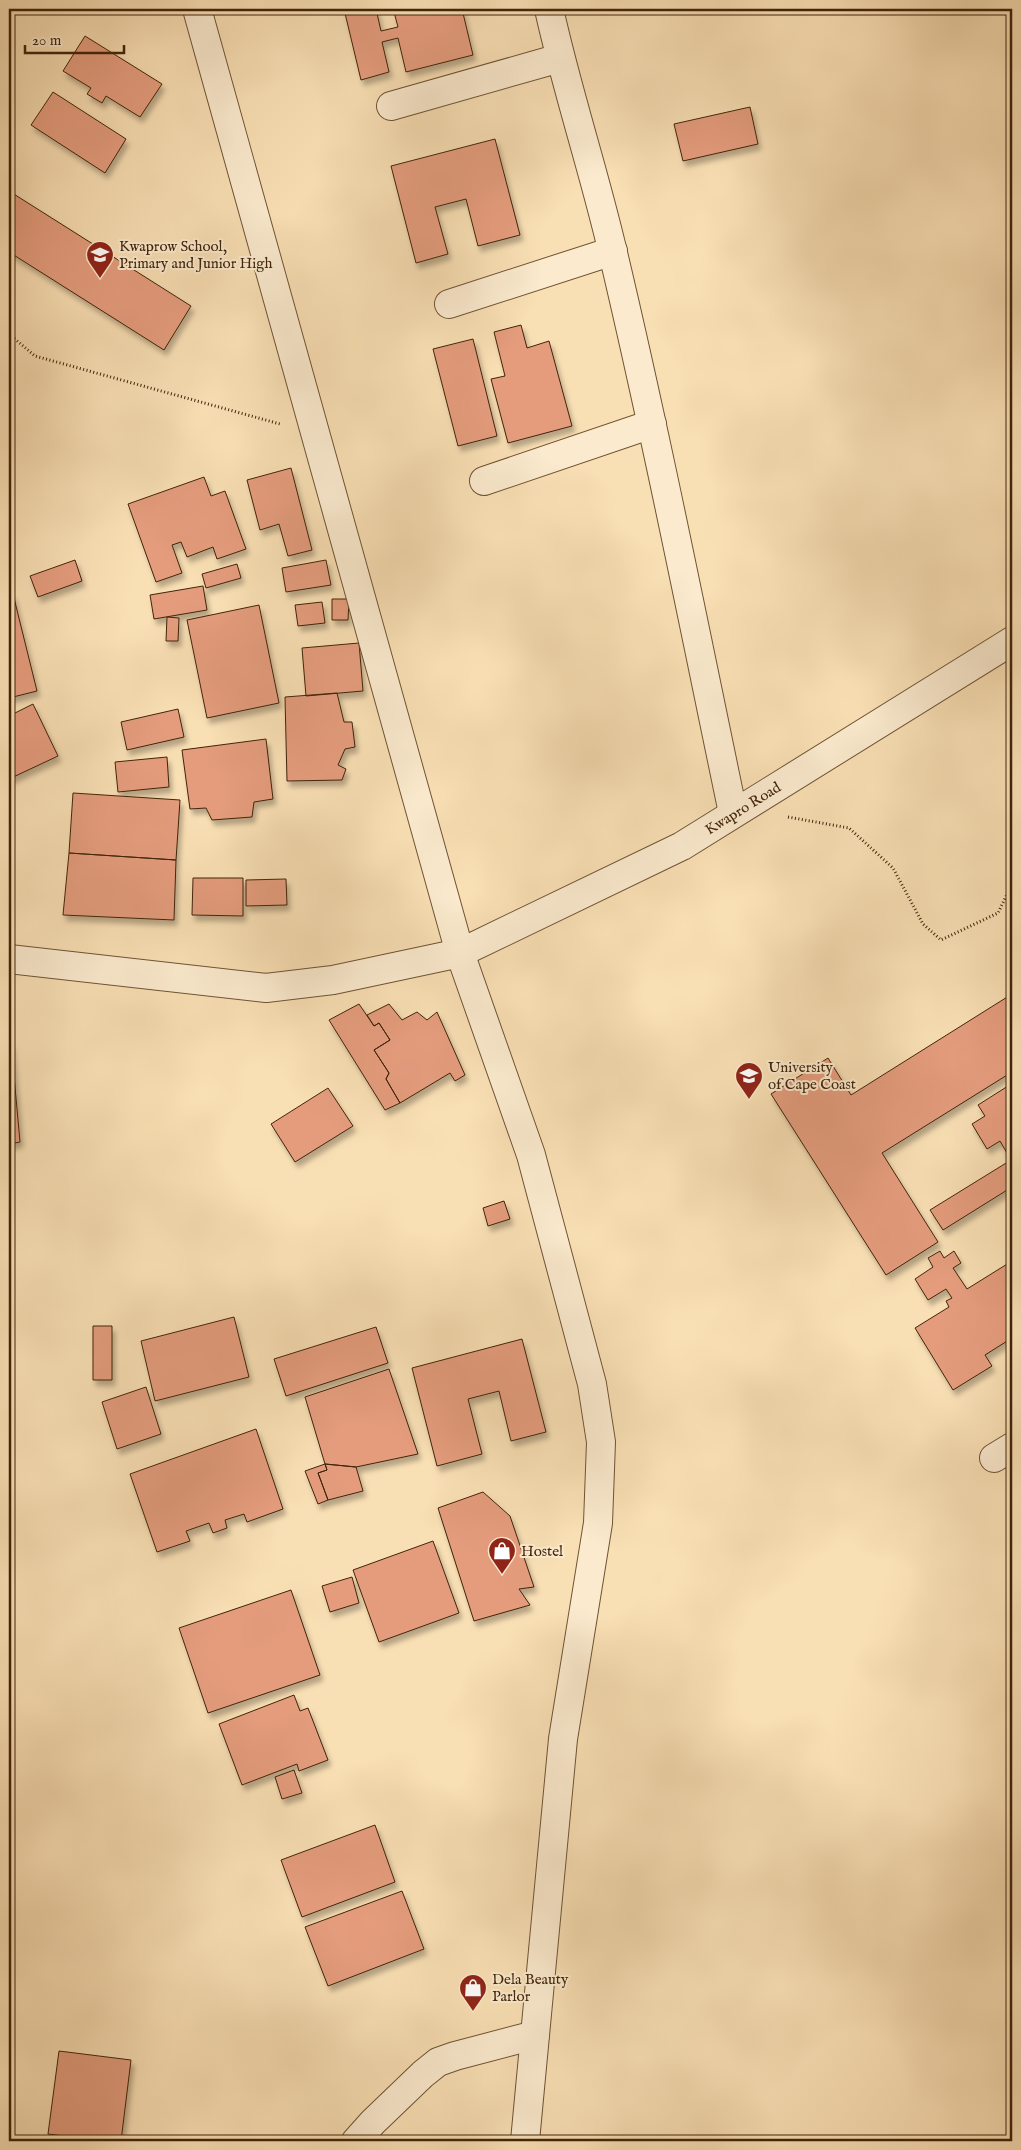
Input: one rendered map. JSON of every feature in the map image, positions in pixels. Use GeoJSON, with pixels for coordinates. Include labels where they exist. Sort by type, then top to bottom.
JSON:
{"type":"FeatureCollection","features":[{"type":"Feature","properties":{"kind":"street"},"geometry":{"type":"LineString","coordinates":[[197,9],[317,434],[460,953],[531,1155],[592,1384],[601,1442],[598,1523],[562,1739],[525,2141]]}},
{"type":"Feature","properties":{"kind":"street"},"geometry":{"type":"LineString","coordinates":[[549,9],[560,58],[613,251],[652,424],[733,813]]}},
{"type":"Feature","properties":{"kind":"street"},"geometry":{"type":"LineString","coordinates":[[391,106],[560,58]]}},
{"type":"Feature","properties":{"kind":"street"},"geometry":{"type":"LineString","coordinates":[[449,304],[613,251]]}},
{"type":"Feature","properties":{"kind":"street"},"geometry":{"type":"LineString","coordinates":[[484,481],[652,424]]}},
{"type":"Feature","properties":{"kind":"street","name":"Kwapro Road"},"geometry":{"type":"LineString","coordinates":[[9,960],[266,988],[333,980],[460,953],[682,846],[1012,641]]}},
{"type":"Feature","properties":{"kind":"street"},"geometry":{"type":"LineString","coordinates":[[356,2141],[373,2122],[438,2062],[535,2035]]}},
{"type":"Feature","properties":{"kind":"path"},"geometry":{"type":"LineString","coordinates":[[9,334],[35,356],[317,434]]}},
{"type":"Feature","properties":{"kind":"path"},"geometry":{"type":"LineString","coordinates":[[733,813],[788,817],[849,828],[893,868],[923,924],[941,940],[998,913],[1012,884]]}},
{"type":"Feature","properties":{"kind":"building"},"geometry":{"type":"Polygon","coordinates":[[[344,9],[376,9],[381,31],[398,27],[394,12],[406,9],[462,9],[473,55],[406,72],[398,38],[382,42],[389,72],[361,80],[344,9]]]}},
{"type":"Feature","properties":{"kind":"building"},"geometry":{"type":"Polygon","coordinates":[[[85,36],[162,84],[140,117],[106,96],[102,103],[87,94],[91,88],[63,71],[85,36]]]}},
{"type":"Feature","properties":{"kind":"building"},"geometry":{"type":"Polygon","coordinates":[[[53,92],[126,139],[105,173],[31,125],[53,92]]]}},
{"type":"Feature","properties":{"kind":"building"},"geometry":{"type":"Polygon","coordinates":[[[750,107],[758,144],[683,161],[674,124],[750,107]]]}},
{"type":"Feature","properties":{"kind":"building"},"geometry":{"type":"Polygon","coordinates":[[[495,139],[520,235],[478,246],[466,199],[435,207],[448,254],[416,263],[391,166],[495,139]]]}},
{"type":"Feature","properties":{"kind":"building","name":"Kwaprow School, Primary and Junior High"},"geometry":{"type":"Polygon","coordinates":[[[9,191],[191,306],[164,350],[9,252],[9,191]]]}},
{"type":"Feature","properties":{"kind":"building"},"geometry":{"type":"Polygon","coordinates":[[[521,325],[527,348],[549,341],[572,426],[508,443],[491,379],[505,376],[494,332],[521,325]]]}},
{"type":"Feature","properties":{"kind":"building"},"geometry":{"type":"Polygon","coordinates":[[[473,339],[497,436],[458,446],[433,349],[473,339]]]}},
{"type":"Feature","properties":{"kind":"building"},"geometry":{"type":"Polygon","coordinates":[[[291,468],[312,550],[288,556],[279,524],[260,530],[247,480],[291,468]]]}},
{"type":"Feature","properties":{"kind":"building"},"geometry":{"type":"Polygon","coordinates":[[[204,477],[211,496],[225,491],[246,549],[217,559],[213,547],[187,557],[181,542],[172,545],[182,573],[156,582],[128,504],[204,477]]]}},
{"type":"Feature","properties":{"kind":"building"},"geometry":{"type":"Polygon","coordinates":[[[75,560],[82,581],[38,597],[30,576],[75,560]]]}},
{"type":"Feature","properties":{"kind":"building"},"geometry":{"type":"Polygon","coordinates":[[[326,560],[331,585],[286,592],[282,568],[326,560]]]}},
{"type":"Feature","properties":{"kind":"building"},"geometry":{"type":"Polygon","coordinates":[[[237,564],[241,578],[206,588],[202,574],[237,564]]]}},
{"type":"Feature","properties":{"kind":"building"},"geometry":{"type":"Polygon","coordinates":[[[203,586],[207,610],[154,619],[150,595],[203,586]]]}},
{"type":"Feature","properties":{"kind":"building"},"geometry":{"type":"Polygon","coordinates":[[[13,594],[37,691],[9,698],[9,595],[13,594]]]}},
{"type":"Feature","properties":{"kind":"building"},"geometry":{"type":"Polygon","coordinates":[[[332,599],[349,599],[348,620],[332,620],[332,599]]]}},
{"type":"Feature","properties":{"kind":"building"},"geometry":{"type":"Polygon","coordinates":[[[322,602],[325,623],[298,626],[295,605],[322,602]]]}},
{"type":"Feature","properties":{"kind":"building"},"geometry":{"type":"Polygon","coordinates":[[[259,605],[279,703],[207,718],[187,620],[259,605]]]}},
{"type":"Feature","properties":{"kind":"building"},"geometry":{"type":"Polygon","coordinates":[[[167,617],[179,618],[178,641],[166,641],[167,617]]]}},
{"type":"Feature","properties":{"kind":"building"},"geometry":{"type":"Polygon","coordinates":[[[359,643],[363,691],[306,696],[302,648],[359,643]]]}},
{"type":"Feature","properties":{"kind":"building"},"geometry":{"type":"Polygon","coordinates":[[[337,693],[344,722],[352,722],[355,747],[345,749],[338,765],[346,769],[342,780],[287,781],[285,697],[337,693]]]}},
{"type":"Feature","properties":{"kind":"building"},"geometry":{"type":"Polygon","coordinates":[[[33,704],[58,756],[9,779],[9,716],[33,704]]]}},
{"type":"Feature","properties":{"kind":"building"},"geometry":{"type":"Polygon","coordinates":[[[178,709],[184,737],[127,750],[121,722],[178,709]]]}},
{"type":"Feature","properties":{"kind":"building"},"geometry":{"type":"Polygon","coordinates":[[[266,739],[273,799],[254,802],[252,817],[212,820],[206,808],[190,809],[182,750],[266,739]]]}},
{"type":"Feature","properties":{"kind":"building"},"geometry":{"type":"Polygon","coordinates":[[[167,757],[169,787],[118,792],[115,762],[167,757]]]}},
{"type":"Feature","properties":{"kind":"building"},"geometry":{"type":"Polygon","coordinates":[[[73,793],[180,800],[176,860],[69,853],[73,793]]]}},
{"type":"Feature","properties":{"kind":"building"},"geometry":{"type":"Polygon","coordinates":[[[69,853],[176,860],[174,920],[63,915],[69,853]]]}},
{"type":"Feature","properties":{"kind":"building"},"geometry":{"type":"Polygon","coordinates":[[[193,878],[243,878],[243,916],[192,915],[193,878]]]}},
{"type":"Feature","properties":{"kind":"building"},"geometry":{"type":"Polygon","coordinates":[[[286,879],[287,905],[246,906],[246,880],[286,879]]]}},
{"type":"Feature","properties":{"kind":"building"},"geometry":{"type":"Polygon","coordinates":[[[1012,994],[1012,1072],[882,1153],[938,1242],[886,1275],[771,1094],[828,1058],[851,1095],[1012,994]]]}},
{"type":"Feature","properties":{"kind":"building"},"geometry":{"type":"Polygon","coordinates":[[[359,1004],[374,1026],[379,1023],[390,1040],[374,1050],[389,1073],[386,1079],[400,1103],[385,1110],[329,1020],[359,1004]]]}},
{"type":"Feature","properties":{"kind":"building"},"geometry":{"type":"Polygon","coordinates":[[[389,1004],[402,1020],[417,1012],[427,1020],[437,1012],[465,1075],[455,1081],[450,1073],[400,1103],[386,1079],[389,1073],[374,1050],[390,1040],[379,1023],[374,1026],[367,1015],[389,1004]]]}},
{"type":"Feature","properties":{"kind":"building"},"geometry":{"type":"Polygon","coordinates":[[[11,1043],[20,1142],[9,1144],[9,1044],[11,1043]]]}},
{"type":"Feature","properties":{"kind":"building"},"geometry":{"type":"Polygon","coordinates":[[[1008,1086],[1012,1092],[1012,1187],[943,1230],[930,1210],[1011,1160],[1000,1141],[987,1149],[972,1124],[985,1116],[978,1105],[1008,1086]]]}},
{"type":"Feature","properties":{"kind":"building"},"geometry":{"type":"Polygon","coordinates":[[[328,1088],[353,1126],[295,1162],[271,1124],[328,1088]]]}},
{"type":"Feature","properties":{"kind":"building"},"geometry":{"type":"Polygon","coordinates":[[[504,1201],[510,1219],[488,1226],[483,1208],[504,1201]]]}},
{"type":"Feature","properties":{"kind":"building"},"geometry":{"type":"Polygon","coordinates":[[[940,1251],[944,1258],[954,1251],[961,1263],[953,1268],[967,1289],[1012,1261],[1012,1338],[985,1355],[992,1366],[953,1390],[915,1328],[949,1307],[946,1301],[952,1298],[946,1289],[928,1300],[915,1279],[933,1267],[928,1258],[940,1251]]]}},
{"type":"Feature","properties":{"kind":"building"},"geometry":{"type":"Polygon","coordinates":[[[234,1317],[249,1377],[155,1401],[141,1341],[234,1317]]]}},
{"type":"Feature","properties":{"kind":"building"},"geometry":{"type":"Polygon","coordinates":[[[93,1326],[112,1326],[112,1380],[93,1380],[93,1326]]]}},
{"type":"Feature","properties":{"kind":"building"},"geometry":{"type":"Polygon","coordinates":[[[376,1327],[388,1363],[286,1396],[274,1359],[376,1327]]]}},
{"type":"Feature","properties":{"kind":"building"},"geometry":{"type":"Polygon","coordinates":[[[522,1339],[546,1432],[511,1441],[499,1391],[468,1399],[482,1454],[437,1466],[412,1368],[522,1339]]]}},
{"type":"Feature","properties":{"kind":"building"},"geometry":{"type":"Polygon","coordinates":[[[389,1369],[418,1454],[356,1467],[325,1464],[305,1397],[389,1369]]]}},
{"type":"Feature","properties":{"kind":"building"},"geometry":{"type":"Polygon","coordinates":[[[146,1387],[161,1434],[117,1449],[102,1402],[146,1387]]]}},
{"type":"Feature","properties":{"kind":"building"},"geometry":{"type":"Polygon","coordinates":[[[256,1429],[283,1509],[247,1522],[244,1514],[225,1520],[227,1528],[213,1533],[209,1523],[186,1531],[190,1541],[157,1552],[130,1474],[256,1429]]]}},
{"type":"Feature","properties":{"kind":"building"},"geometry":{"type":"Polygon","coordinates":[[[325,1464],[327,1470],[318,1473],[328,1500],[318,1504],[305,1471],[325,1464]]]}},
{"type":"Feature","properties":{"kind":"building"},"geometry":{"type":"Polygon","coordinates":[[[325,1464],[356,1467],[363,1491],[328,1500],[318,1473],[327,1470],[325,1464]]]}},
{"type":"Feature","properties":{"kind":"building"},"geometry":{"type":"Polygon","coordinates":[[[483,1492],[510,1516],[534,1587],[519,1589],[530,1605],[474,1621],[438,1508],[483,1492]]]}},
{"type":"Feature","properties":{"kind":"building"},"geometry":{"type":"Polygon","coordinates":[[[433,1541],[459,1613],[379,1642],[353,1570],[433,1541]]]}},
{"type":"Feature","properties":{"kind":"building"},"geometry":{"type":"Polygon","coordinates":[[[352,1577],[359,1603],[330,1612],[322,1586],[352,1577]]]}},
{"type":"Feature","properties":{"kind":"building"},"geometry":{"type":"Polygon","coordinates":[[[291,1590],[320,1675],[208,1713],[179,1628],[291,1590]]]}},
{"type":"Feature","properties":{"kind":"building"},"geometry":{"type":"Polygon","coordinates":[[[294,1695],[300,1711],[308,1708],[328,1760],[299,1771],[297,1764],[242,1785],[219,1724],[294,1695]]]}},
{"type":"Feature","properties":{"kind":"building"},"geometry":{"type":"Polygon","coordinates":[[[294,1770],[302,1793],[282,1799],[275,1777],[294,1770]]]}},
{"type":"Feature","properties":{"kind":"building"},"geometry":{"type":"Polygon","coordinates":[[[375,1825],[395,1882],[302,1917],[281,1860],[375,1825]]]}},
{"type":"Feature","properties":{"kind":"building"},"geometry":{"type":"Polygon","coordinates":[[[402,1891],[424,1949],[328,1986],[305,1927],[402,1891]]]}},
{"type":"Feature","properties":{"kind":"building"},"geometry":{"type":"Polygon","coordinates":[[[59,2051],[131,2060],[121,2141],[105,2141],[48,2134],[59,2051]]]}},
{"type":"Feature","properties":{"kind":"place","name":"Kwaprow School, Primary and Junior High"},"geometry":{"type":"Point","coordinates":[100,279]}},
{"type":"Feature","properties":{"kind":"place","name":"University of Cape Coast"},"geometry":{"type":"Point","coordinates":[749,1100]}},
{"type":"Feature","properties":{"kind":"place","name":"Hostel"},"geometry":{"type":"Point","coordinates":[502,1575]}},
{"type":"Feature","properties":{"kind":"place","name":"Dela Beauty Parlor"},"geometry":{"type":"Point","coordinates":[473,2012]}}]}
